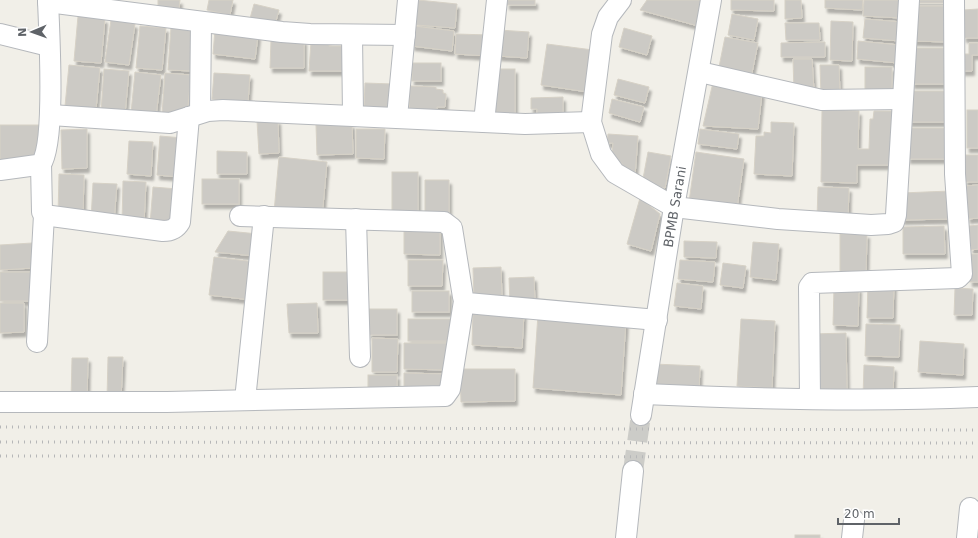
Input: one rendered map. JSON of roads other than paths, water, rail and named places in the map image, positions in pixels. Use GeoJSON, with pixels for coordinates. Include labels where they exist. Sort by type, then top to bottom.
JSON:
{"type":"FeatureCollection","features":[{"type":"Feature","properties":{"kind":"street"},"geometry":{"type":"LineString","coordinates":[[397,117],[408,0]]}},
{"type":"Feature","properties":{"kind":"street"},"geometry":{"type":"LineString","coordinates":[[484,122],[497,0]]}},
{"type":"Feature","properties":{"kind":"street"},"geometry":{"type":"LineString","coordinates":[[621,0],[608,17],[602,34],[591,122],[601,154],[615,173],[674,207],[778,219],[871,225],[888,224],[894,222],[896,216],[909,0]]}},
{"type":"Feature","properties":{"kind":"street","name":"BPMB Sarani"},"geometry":{"type":"LineString","coordinates":[[641,414],[674,207],[700,72],[711,0]]}},
{"type":"Feature","properties":{"kind":"street"},"geometry":{"type":"LineString","coordinates":[[810,399],[809,287],[812,283],[958,278],[962,274],[955,174],[954,0]]}},
{"type":"Feature","properties":{"kind":"street"},"geometry":{"type":"LineString","coordinates":[[37,342],[44,215],[42,212],[41,164],[44,157],[50,115],[48,1],[282,32],[352,35],[405,35]]}},
{"type":"Feature","properties":{"kind":"street"},"geometry":{"type":"LineString","coordinates":[[44,215],[163,231],[173,230],[178,227],[180,222],[195,115],[201,22]]}},
{"type":"Feature","properties":{"kind":"street"},"geometry":{"type":"LineString","coordinates":[[0,34],[49,46]]}},
{"type":"Feature","properties":{"kind":"street"},"geometry":{"type":"LineString","coordinates":[[352,35],[353,115]]}},
{"type":"Feature","properties":{"kind":"street"},"geometry":{"type":"LineString","coordinates":[[700,72],[822,100],[902,99]]}},
{"type":"Feature","properties":{"kind":"street"},"geometry":{"type":"LineString","coordinates":[[50,115],[170,123],[195,115],[223,110],[525,124],[591,122]]}},
{"type":"Feature","properties":{"kind":"street"},"geometry":{"type":"LineString","coordinates":[[0,170],[41,164]]}},
{"type":"Feature","properties":{"kind":"street"},"geometry":{"type":"LineString","coordinates":[[0,402],[245,400],[444,396],[450,389],[464,301],[452,228],[449,224],[438,221],[240,216]]}},
{"type":"Feature","properties":{"kind":"street"},"geometry":{"type":"LineString","coordinates":[[245,400],[264,216]]}},
{"type":"Feature","properties":{"kind":"street"},"geometry":{"type":"LineString","coordinates":[[356,219],[360,357]]}},
{"type":"Feature","properties":{"kind":"street"},"geometry":{"type":"LineString","coordinates":[[464,301],[471,304],[657,320]]}},
{"type":"Feature","properties":{"kind":"street"},"geometry":{"type":"LineString","coordinates":[[644,394],[750,399],[932,399],[978,397]]}},
{"type":"Feature","properties":{"kind":"street"},"geometry":{"type":"LineString","coordinates":[[626,538],[633,471]]}},
{"type":"Feature","properties":{"kind":"street"},"geometry":{"type":"LineString","coordinates":[[967,538],[970,508]]}},
{"type":"Feature","properties":{"kind":"tunnel"},"geometry":{"type":"LineString","coordinates":[[633,471],[641,415]]}},
{"type":"Feature","properties":{"kind":"railway"},"geometry":{"type":"LineString","coordinates":[[0,427],[978,430]]}},
{"type":"Feature","properties":{"kind":"railway"},"geometry":{"type":"LineString","coordinates":[[0,442],[978,443]]}},
{"type":"Feature","properties":{"kind":"railway"},"geometry":{"type":"LineString","coordinates":[[0,456],[978,457]]}}]}
